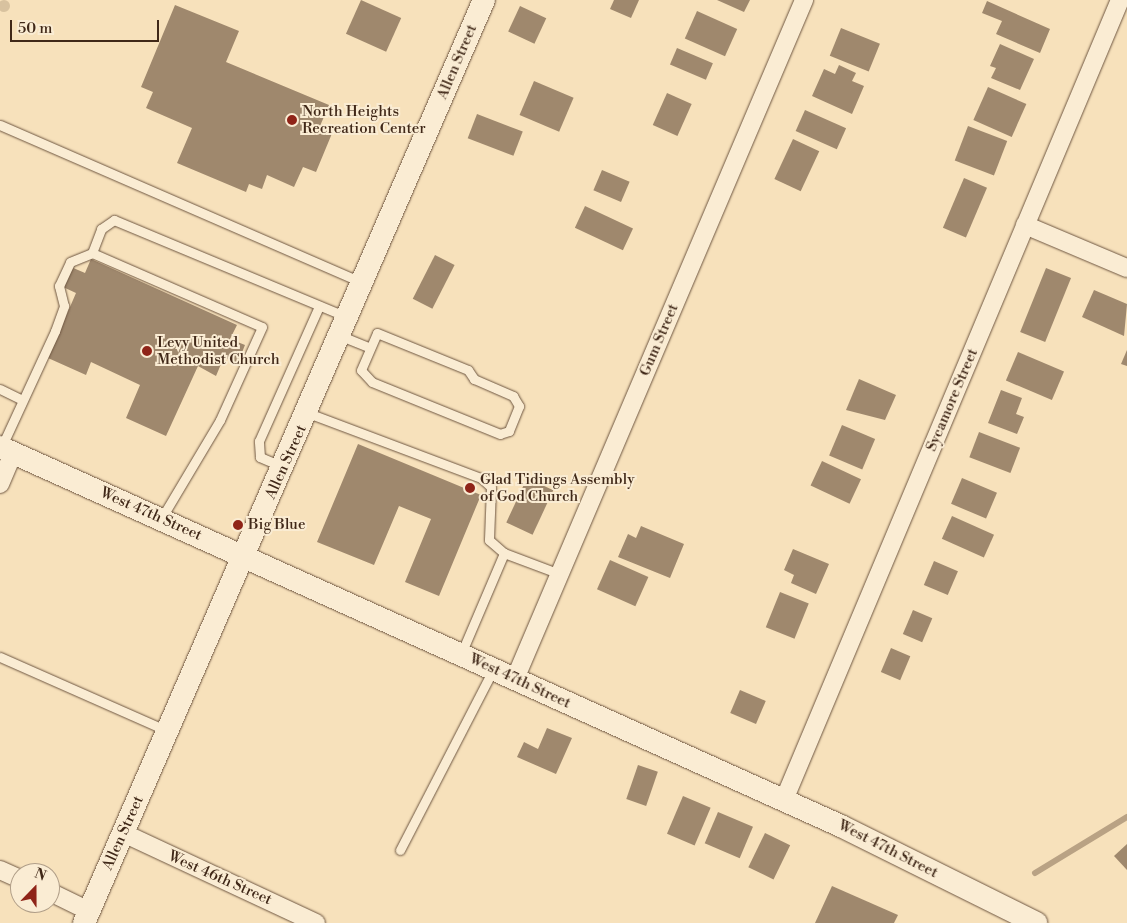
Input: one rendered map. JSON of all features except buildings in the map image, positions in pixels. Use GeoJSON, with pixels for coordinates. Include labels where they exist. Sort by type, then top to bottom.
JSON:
{"type":"FeatureCollection","features":[{"type":"Feature","properties":{"kind":"street","name":"Allen Street"},"geometry":{"type":"LineString","coordinates":[[87,917],[308,413],[484,0]]}},
{"type":"Feature","properties":{"kind":"street","name":"Gum Street"},"geometry":{"type":"LineString","coordinates":[[515,679],[804,0]]}},
{"type":"Feature","properties":{"kind":"street","name":"Sycamore Street"},"geometry":{"type":"LineString","coordinates":[[784,800],[1120,0]]}},
{"type":"Feature","properties":{"kind":"street"},"geometry":{"type":"LineString","coordinates":[[1025,225],[1127,268]]}},
{"type":"Feature","properties":{"kind":"street"},"geometry":{"type":"LineString","coordinates":[[0,484],[5,449]]}},
{"type":"Feature","properties":{"kind":"street","name":"West 47th Street"},"geometry":{"type":"LineString","coordinates":[[5,449],[784,800],[1036,923]]}},
{"type":"Feature","properties":{"kind":"street","name":"West 46th Street"},"geometry":{"type":"LineString","coordinates":[[123,833],[316,923]]}},
{"type":"Feature","properties":{"kind":"street"},"geometry":{"type":"LineString","coordinates":[[60,899],[87,917]]}},
{"type":"Feature","properties":{"kind":"lane"},"geometry":{"type":"LineString","coordinates":[[0,125],[363,283]]}},
{"type":"Feature","properties":{"kind":"lane"},"geometry":{"type":"LineString","coordinates":[[92,253],[101,230],[114,220],[318,306],[370,348]]}},
{"type":"Feature","properties":{"kind":"lane"},"geometry":{"type":"LineString","coordinates":[[5,449],[23,400],[64,306],[59,286],[70,262],[92,253],[262,327],[220,420],[161,519]]}},
{"type":"Feature","properties":{"kind":"lane"},"geometry":{"type":"LineString","coordinates":[[283,467],[260,457],[259,441],[318,306]]}},
{"type":"Feature","properties":{"kind":"lane"},"geometry":{"type":"LineString","coordinates":[[377,333],[388,334],[513,396],[519,406],[510,431],[500,434],[372,382],[360,370],[370,348],[377,333]]}},
{"type":"Feature","properties":{"kind":"lane"},"geometry":{"type":"LineString","coordinates":[[0,389],[23,400]]}},
{"type":"Feature","properties":{"kind":"lane"},"geometry":{"type":"LineString","coordinates":[[308,413],[481,478],[491,487],[489,540],[504,553],[560,574]]}},
{"type":"Feature","properties":{"kind":"lane"},"geometry":{"type":"LineString","coordinates":[[461,654],[504,553]]}},
{"type":"Feature","properties":{"kind":"lane"},"geometry":{"type":"LineString","coordinates":[[0,657],[168,731]]}},
{"type":"Feature","properties":{"kind":"lane"},"geometry":{"type":"LineString","coordinates":[[400,850],[493,669]]}},
{"type":"Feature","properties":{"kind":"shaded area"},"geometry":{"type":"Polygon","coordinates":[[[4,0],[10,6],[4,12],[-2,6],[4,0]]]}},
{"type":"Feature","properties":{"kind":"waterway"},"geometry":{"type":"LineString","coordinates":[[1035,873],[1127,817]]}},
{"type":"Feature","properties":{"kind":"place","name":"North Heights Recreation Center"},"geometry":{"type":"Point","coordinates":[292,120]}},
{"type":"Feature","properties":{"kind":"place","name":"Levy United Methodist Church"},"geometry":{"type":"Point","coordinates":[147,351]}},
{"type":"Feature","properties":{"kind":"place","name":"Glad Tidings Assembly of God Church"},"geometry":{"type":"Point","coordinates":[470,488]}},
{"type":"Feature","properties":{"kind":"place","name":"Big Blue"},"geometry":{"type":"Point","coordinates":[238,525]}}]}
